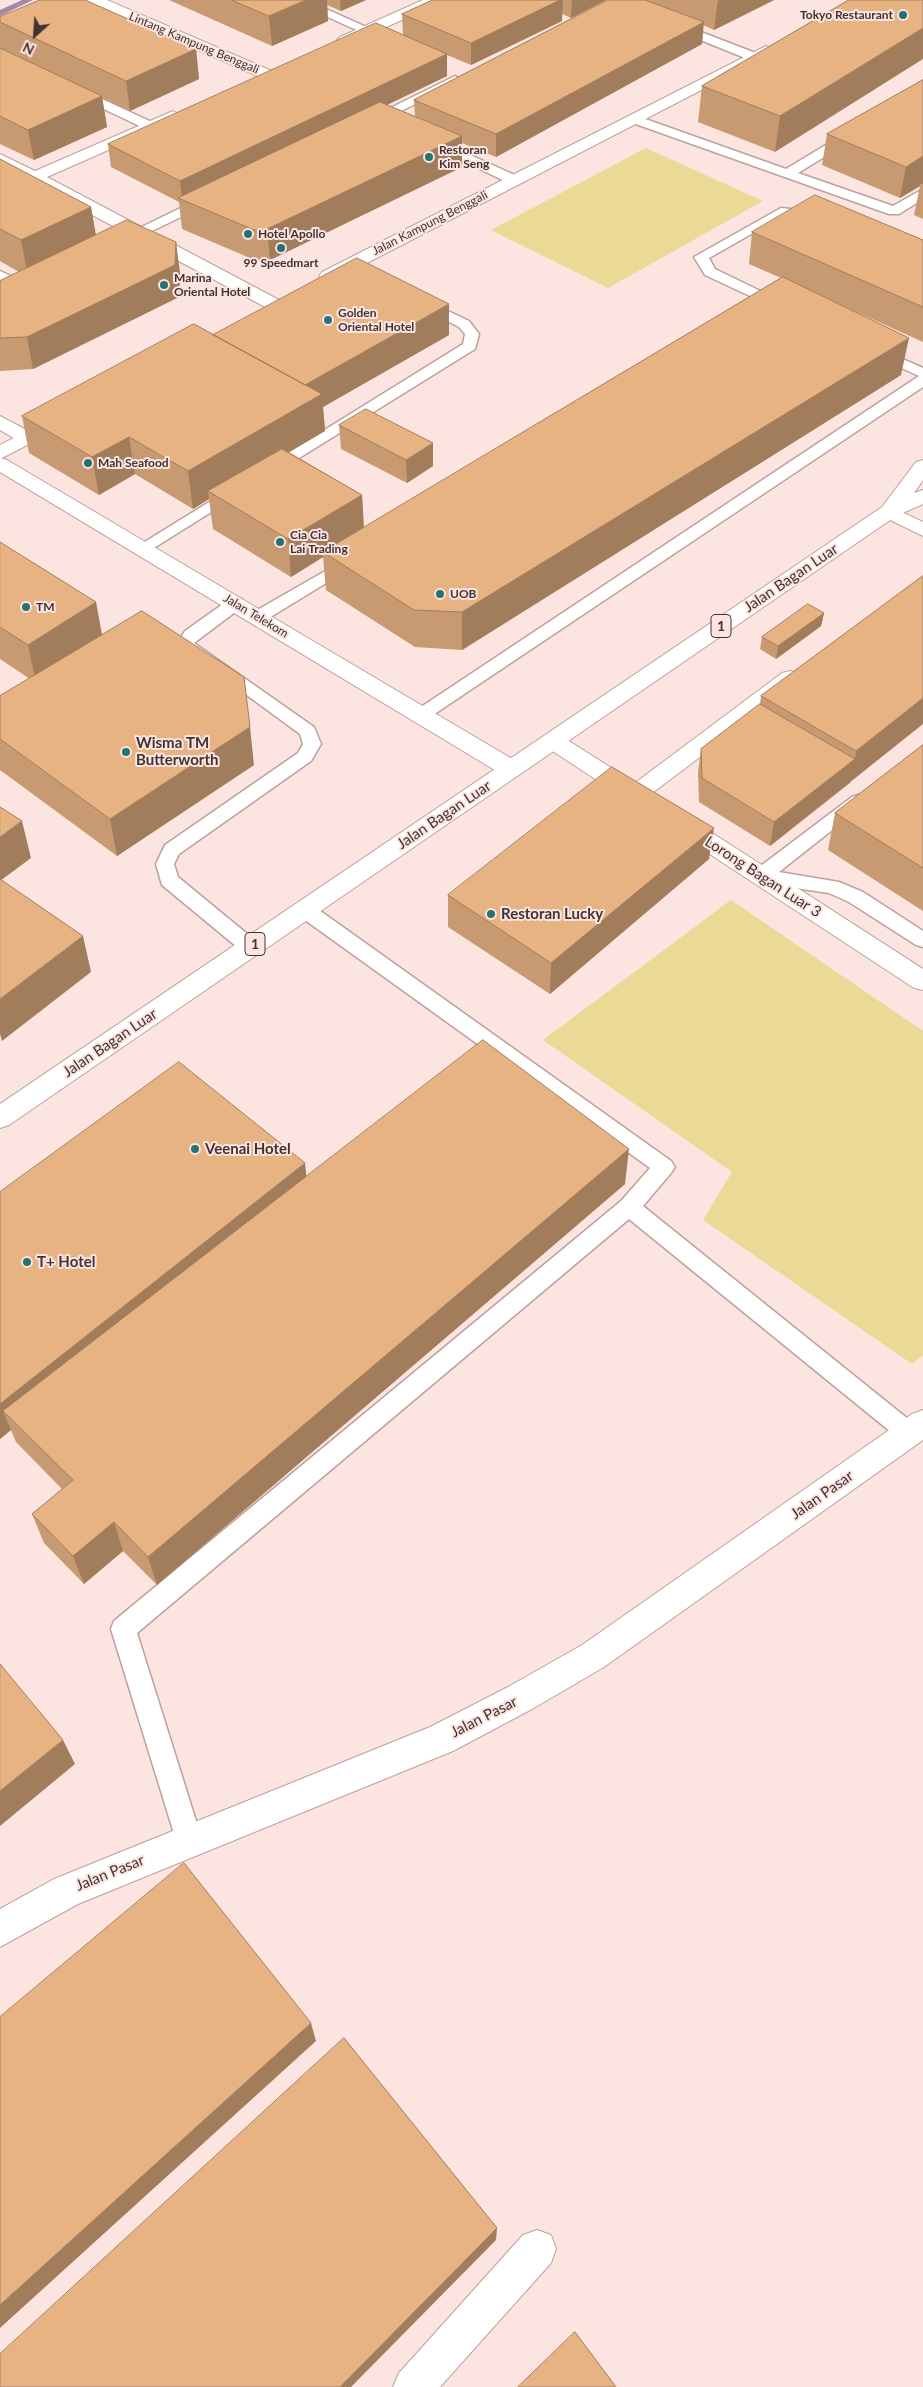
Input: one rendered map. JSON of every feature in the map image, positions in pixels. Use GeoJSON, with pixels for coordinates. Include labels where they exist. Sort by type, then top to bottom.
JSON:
{"type":"FeatureCollection","features":[{"type":"Feature","properties":{"kind":"street","name":"Lintang Kampung Benggali"},"geometry":{"type":"LineString","coordinates":[[94,0],[266,74]]}},
{"type":"Feature","properties":{"kind":"street"},"geometry":{"type":"LineString","coordinates":[[330,46],[435,0]]}},
{"type":"Feature","properties":{"kind":"street","name":"Jalan Kampung Benggali"},"geometry":{"type":"LineString","coordinates":[[317,282],[780,44]]}},
{"type":"Feature","properties":{"kind":"street"},"geometry":{"type":"LineString","coordinates":[[248,82],[284,66]]}},
{"type":"Feature","properties":{"kind":"street"},"geometry":{"type":"LineString","coordinates":[[34,177],[186,110]]}},
{"type":"Feature","properties":{"kind":"street"},"geometry":{"type":"LineString","coordinates":[[0,159],[275,305]]}},
{"type":"Feature","properties":{"kind":"street"},"geometry":{"type":"LineString","coordinates":[[258,314],[292,296]]}},
{"type":"Feature","properties":{"kind":"street"},"geometry":{"type":"LineString","coordinates":[[0,453],[70,415]]}},
{"type":"Feature","properties":{"kind":"street"},"geometry":{"type":"LineString","coordinates":[[0,422],[27,438]]}},
{"type":"Feature","properties":{"kind":"street","name":"Jalan Telekom"},"geometry":{"type":"LineString","coordinates":[[0,464],[144,548],[511,769]]}},
{"type":"Feature","properties":{"kind":"street","name":"Jalan Bagan Luar"},"geometry":{"type":"LineString","coordinates":[[888,512],[923,466]]}},
{"type":"Feature","properties":{"kind":"street","name":"Jalan Bagan Luar"},"geometry":{"type":"LineString","coordinates":[[0,1118],[888,512],[923,496]]}},
{"type":"Feature","properties":{"kind":"street"},"geometry":{"type":"LineString","coordinates":[[888,512],[923,530]]}},
{"type":"Feature","properties":{"kind":"street"},"geometry":{"type":"LineString","coordinates":[[635,794],[811,663]]}},
{"type":"Feature","properties":{"kind":"street","name":"Lorong Bagan Luar 3"},"geometry":{"type":"LineString","coordinates":[[553,741],[923,981]]}},
{"type":"Feature","properties":{"kind":"street","name":"Jalan Pasar"},"geometry":{"type":"LineString","coordinates":[[0,1929],[66,1891],[441,1738],[520,1698],[593,1656],[916,1429]]}},
{"type":"Feature","properties":{"kind":"street"},"geometry":{"type":"LineString","coordinates":[[413,2387],[537,2249]]}},
{"type":"Feature","properties":{"kind":"lane"},"geometry":{"type":"LineString","coordinates":[[296,0],[403,46]]}},
{"type":"Feature","properties":{"kind":"lane"},"geometry":{"type":"LineString","coordinates":[[662,21],[754,57]]}},
{"type":"Feature","properties":{"kind":"lane"},"geometry":{"type":"LineString","coordinates":[[360,125],[466,75],[448,66]]}},
{"type":"Feature","properties":{"kind":"lane"},"geometry":{"type":"LineString","coordinates":[[70,89],[150,126]]}},
{"type":"Feature","properties":{"kind":"lane"},"geometry":{"type":"LineString","coordinates":[[378,117],[396,125]]}},
{"type":"Feature","properties":{"kind":"lane"},"geometry":{"type":"LineString","coordinates":[[634,119],[894,211],[923,193]]}},
{"type":"Feature","properties":{"kind":"lane"},"geometry":{"type":"LineString","coordinates":[[788,173],[856,133]]}},
{"type":"Feature","properties":{"kind":"lane"},"geometry":{"type":"LineString","coordinates":[[423,138],[514,180]]}},
{"type":"Feature","properties":{"kind":"lane"},"geometry":{"type":"LineString","coordinates":[[111,245],[218,194]]}},
{"type":"Feature","properties":{"kind":"lane"},"geometry":{"type":"LineString","coordinates":[[854,211],[867,201]]}},
{"type":"Feature","properties":{"kind":"lane"},"geometry":{"type":"LineString","coordinates":[[794,312],[710,272],[701,257],[781,212],[805,214],[826,223]]}},
{"type":"Feature","properties":{"kind":"lane"},"geometry":{"type":"LineString","coordinates":[[350,264],[368,273]]}},
{"type":"Feature","properties":{"kind":"lane"},"geometry":{"type":"LineString","coordinates":[[0,275],[27,285],[8,294]]}},
{"type":"Feature","properties":{"kind":"lane"},"geometry":{"type":"LineString","coordinates":[[261,476],[470,346],[472,334],[464,324],[411,296]]}},
{"type":"Feature","properties":{"kind":"lane"},"geometry":{"type":"LineString","coordinates":[[863,344],[923,373]]}},
{"type":"Feature","properties":{"kind":"lane"},"geometry":{"type":"LineString","coordinates":[[421,715],[923,380]]}},
{"type":"Feature","properties":{"kind":"lane"},"geometry":{"type":"LineString","coordinates":[[144,548],[244,486]]}},
{"type":"Feature","properties":{"kind":"lane"},"geometry":{"type":"LineString","coordinates":[[258,617],[359,556]]}},
{"type":"Feature","properties":{"kind":"lane"},"geometry":{"type":"LineString","coordinates":[[236,604],[191,635],[185,644],[308,731],[312,744],[305,757],[172,850],[165,864],[169,880],[250,947]]}},
{"type":"Feature","properties":{"kind":"lane"},"geometry":{"type":"LineString","coordinates":[[761,876],[874,788]]}},
{"type":"Feature","properties":{"kind":"lane"},"geometry":{"type":"LineString","coordinates":[[761,876],[832,887],[856,897],[923,940]]}},
{"type":"Feature","properties":{"kind":"lane"},"geometry":{"type":"LineString","coordinates":[[189,1840],[123,1629],[629,1207],[664,1167],[305,910]]}},
{"type":"Feature","properties":{"kind":"lane"},"geometry":{"type":"LineString","coordinates":[[629,1207],[916,1429]]}},
{"type":"Feature","properties":{"kind":"shaded area"},"geometry":{"type":"Polygon","coordinates":[[[646,148],[763,201],[608,288],[491,230],[646,148]]]}},
{"type":"Feature","properties":{"kind":"shaded area"},"geometry":{"type":"Polygon","coordinates":[[[731,900],[923,1031],[923,1355],[912,1364],[703,1220],[732,1172],[543,1040],[731,900]]]}},
{"type":"Feature","properties":{"kind":"building"},"geometry":{"type":"Polygon","coordinates":[[[40,0],[85,0],[196,49],[126,81],[0,22],[0,17],[40,0]]]}},
{"type":"Feature","properties":{"kind":"building"},"geometry":{"type":"Polygon","coordinates":[[[232,0],[306,0],[269,16],[232,0]]]}},
{"type":"Feature","properties":{"kind":"building"},"geometry":{"type":"Polygon","coordinates":[[[433,0],[560,0],[471,43],[402,14],[433,0]]]}},
{"type":"Feature","properties":{"kind":"building"},"geometry":{"type":"Polygon","coordinates":[[[608,0],[645,0],[704,22],[496,134],[414,100],[608,0]]]}},
{"type":"Feature","properties":{"kind":"building"},"geometry":{"type":"Polygon","coordinates":[[[849,0],[923,0],[923,28],[780,116],[702,86],[849,0]]]}},
{"type":"Feature","properties":{"kind":"building"},"geometry":{"type":"Polygon","coordinates":[[[376,23],[447,54],[180,181],[108,144],[376,23]]]}},
{"type":"Feature","properties":{"kind":"building"},"geometry":{"type":"Polygon","coordinates":[[[0,48],[102,96],[28,130],[0,116],[0,48]]]}},
{"type":"Feature","properties":{"kind":"building"},"geometry":{"type":"Polygon","coordinates":[[[923,80],[923,156],[906,167],[827,134],[923,80]]]}},
{"type":"Feature","properties":{"kind":"building"},"geometry":{"type":"Polygon","coordinates":[[[380,102],[462,136],[267,229],[254,230],[178,198],[380,102]]]}},
{"type":"Feature","properties":{"kind":"building"},"geometry":{"type":"Polygon","coordinates":[[[0,159],[91,207],[21,240],[0,229],[0,159]]]}},
{"type":"Feature","properties":{"kind":"building"},"geometry":{"type":"Polygon","coordinates":[[[815,195],[923,240],[923,307],[752,232],[815,195]]]}},
{"type":"Feature","properties":{"kind":"building"},"geometry":{"type":"Polygon","coordinates":[[[127,220],[176,242],[175,265],[27,337],[0,338],[0,281],[127,220]]]}},
{"type":"Feature","properties":{"kind":"building"},"geometry":{"type":"Polygon","coordinates":[[[357,258],[449,304],[305,385],[213,335],[357,258]]]}},
{"type":"Feature","properties":{"kind":"building"},"geometry":{"type":"Polygon","coordinates":[[[783,277],[909,338],[462,612],[414,610],[323,552],[783,277]]]}},
{"type":"Feature","properties":{"kind":"building"},"geometry":{"type":"Polygon","coordinates":[[[194,324],[322,394],[188,471],[129,437],[92,457],[22,416],[194,324]]]}},
{"type":"Feature","properties":{"kind":"building"},"geometry":{"type":"Polygon","coordinates":[[[366,409],[433,443],[406,460],[339,425],[366,409]]]}},
{"type":"Feature","properties":{"kind":"building"},"geometry":{"type":"Polygon","coordinates":[[[282,449],[362,495],[288,539],[208,491],[282,449]]]}},
{"type":"Feature","properties":{"kind":"building"},"geometry":{"type":"Polygon","coordinates":[[[0,542],[96,602],[28,645],[0,627],[0,542]]]}},
{"type":"Feature","properties":{"kind":"building"},"geometry":{"type":"Polygon","coordinates":[[[923,576],[923,698],[856,751],[761,696],[923,576]]]}},
{"type":"Feature","properties":{"kind":"building"},"geometry":{"type":"Polygon","coordinates":[[[808,604],[824,613],[778,646],[762,637],[808,604]]]}},
{"type":"Feature","properties":{"kind":"building","name":"Wisma TM Butterworth"},"geometry":{"type":"Polygon","coordinates":[[[142,611],[244,677],[250,727],[110,819],[0,739],[0,696],[142,611]]]}},
{"type":"Feature","properties":{"kind":"building"},"geometry":{"type":"Polygon","coordinates":[[[760,704],[855,759],[774,822],[702,778],[701,749],[760,704]]]}},
{"type":"Feature","properties":{"kind":"building"},"geometry":{"type":"Polygon","coordinates":[[[923,745],[923,868],[835,813],[923,745]]]}},
{"type":"Feature","properties":{"kind":"building"},"geometry":{"type":"Polygon","coordinates":[[[612,767],[714,828],[551,963],[448,895],[612,767]]]}},
{"type":"Feature","properties":{"kind":"building"},"geometry":{"type":"Polygon","coordinates":[[[0,807],[22,821],[0,837],[0,807]]]}},
{"type":"Feature","properties":{"kind":"building"},"geometry":{"type":"Polygon","coordinates":[[[0,879],[83,936],[0,999],[0,879]]]}},
{"type":"Feature","properties":{"kind":"building"},"geometry":{"type":"Polygon","coordinates":[[[483,1040],[629,1149],[148,1557],[114,1522],[73,1556],[32,1514],[73,1480],[3,1411],[483,1040]]]}},
{"type":"Feature","properties":{"kind":"building"},"geometry":{"type":"Polygon","coordinates":[[[179,1062],[305,1163],[0,1404],[0,1192],[179,1062]]]}},
{"type":"Feature","properties":{"kind":"building"},"geometry":{"type":"Polygon","coordinates":[[[0,1664],[63,1740],[0,1791],[0,1664]]]}},
{"type":"Feature","properties":{"kind":"building"},"geometry":{"type":"Polygon","coordinates":[[[184,1863],[311,2023],[0,2305],[0,2017],[184,1863]]]}},
{"type":"Feature","properties":{"kind":"building"},"geometry":{"type":"Polygon","coordinates":[[[344,2038],[497,2228],[340,2387],[0,2387],[0,2354],[344,2038]]]}},
{"type":"Feature","properties":{"kind":"building"},"geometry":{"type":"Polygon","coordinates":[[[575,2332],[616,2387],[518,2387],[575,2332]]]}},
{"type":"Feature","properties":{"kind":"waterway"},"geometry":{"type":"LineString","coordinates":[[0,13],[29,0]]}},
{"type":"Feature","properties":{"kind":"place","name":"Tokyo Restaurant"},"geometry":{"type":"Point","coordinates":[903,15]}},
{"type":"Feature","properties":{"kind":"place","name":"Restoran Kim Seng"},"geometry":{"type":"Point","coordinates":[429,157]}},
{"type":"Feature","properties":{"kind":"place","name":"Hotel Apollo"},"geometry":{"type":"Point","coordinates":[248,234]}},
{"type":"Feature","properties":{"kind":"place","name":"99 Speedmart"},"geometry":{"type":"Point","coordinates":[281,248]}},
{"type":"Feature","properties":{"kind":"place","name":"Marina Oriental Hotel"},"geometry":{"type":"Point","coordinates":[164,285]}},
{"type":"Feature","properties":{"kind":"place","name":"Golden Oriental Hotel"},"geometry":{"type":"Point","coordinates":[328,320]}},
{"type":"Feature","properties":{"kind":"place","name":"Mah Seafood"},"geometry":{"type":"Point","coordinates":[88,463]}},
{"type":"Feature","properties":{"kind":"place","name":"Cia Cia Lai Trading"},"geometry":{"type":"Point","coordinates":[280,542]}},
{"type":"Feature","properties":{"kind":"place","name":"UOB"},"geometry":{"type":"Point","coordinates":[440,594]}},
{"type":"Feature","properties":{"kind":"place","name":"TM"},"geometry":{"type":"Point","coordinates":[26,607]}},
{"type":"Feature","properties":{"kind":"place","name":"Wisma TM Butterworth"},"geometry":{"type":"Point","coordinates":[126,752]}},
{"type":"Feature","properties":{"kind":"place","name":"Restoran Lucky"},"geometry":{"type":"Point","coordinates":[491,914]}},
{"type":"Feature","properties":{"kind":"place","name":"Veenai Hotel"},"geometry":{"type":"Point","coordinates":[195,1149]}},
{"type":"Feature","properties":{"kind":"place","name":"T+ Hotel"},"geometry":{"type":"Point","coordinates":[27,1262]}}]}
